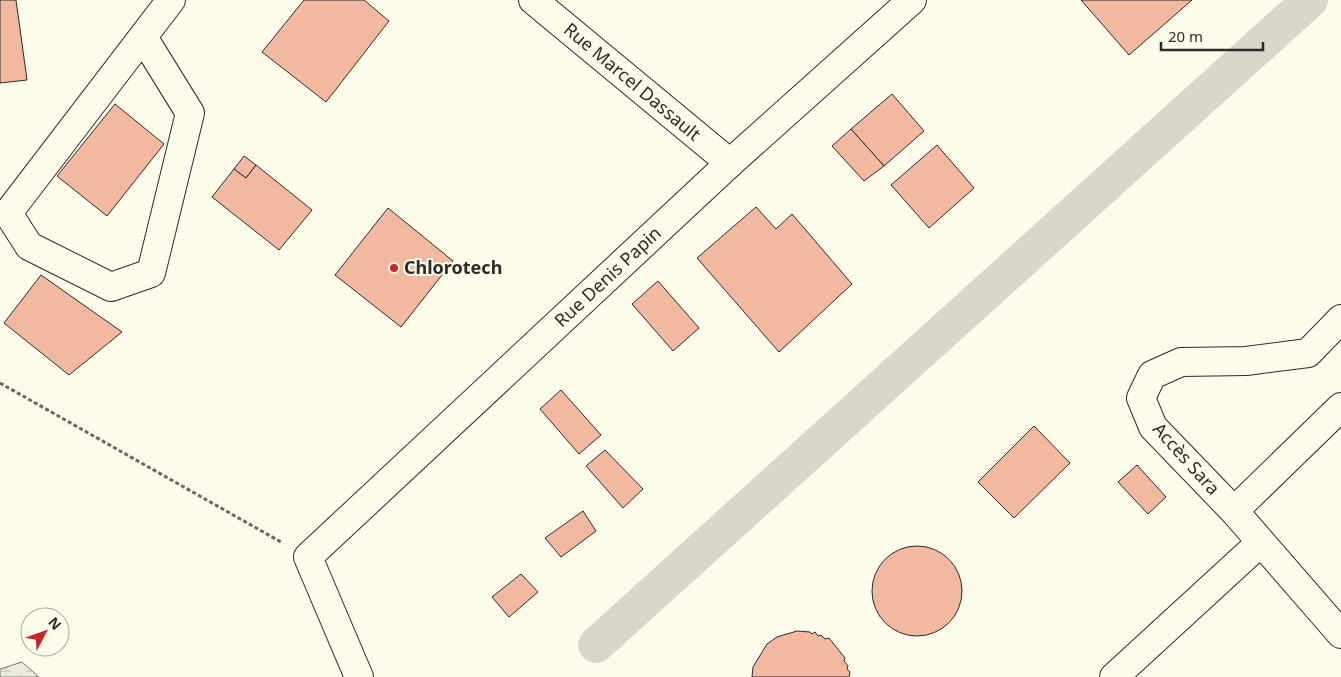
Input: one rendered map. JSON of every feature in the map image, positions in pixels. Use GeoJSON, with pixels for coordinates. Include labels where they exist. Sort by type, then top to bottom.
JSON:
{"type":"FeatureCollection","features":[{"type":"Feature","properties":{"kind":"lane"},"geometry":{"type":"LineString","coordinates":[[143,37],[190,112],[151,273],[111,287],[29,246],[8,214],[171,0]]}},
{"type":"Feature","properties":{"kind":"lane","name":"Rue Marcel Dassault"},"geometry":{"type":"LineString","coordinates":[[533,0],[730,163]]}},
{"type":"Feature","properties":{"kind":"lane","name":"Rue Denis Papin"},"geometry":{"type":"LineString","coordinates":[[308,557],[730,163],[912,0]]}},
{"type":"Feature","properties":{"kind":"lane","name":"Accès Sara"},"geometry":{"type":"LineString","coordinates":[[1341,319],[1308,353],[1246,361],[1181,362],[1152,375],[1141,398],[1153,427],[1234,511],[1341,407]]}},
{"type":"Feature","properties":{"kind":"lane"},"geometry":{"type":"LineString","coordinates":[[1234,511],[1341,634]]}},
{"type":"Feature","properties":{"kind":"lane"},"geometry":{"type":"LineString","coordinates":[[1114,677],[1260,543]]}},
{"type":"Feature","properties":{"kind":"lane"},"geometry":{"type":"LineString","coordinates":[[308,557],[359,677]]}},
{"type":"Feature","properties":{"kind":"path"},"geometry":{"type":"LineString","coordinates":[[0,383],[308,557]]}},
{"type":"Feature","properties":{"kind":"green space"},"geometry":{"type":"Polygon","coordinates":[[[22,662],[39,677],[0,677],[0,669],[22,662]]]}},
{"type":"Feature","properties":{"kind":"building"},"geometry":{"type":"Polygon","coordinates":[[[0,0],[16,0],[27,80],[0,83],[0,0]]]}},
{"type":"Feature","properties":{"kind":"building"},"geometry":{"type":"Polygon","coordinates":[[[304,0],[364,0],[389,21],[326,102],[262,52],[304,0]]]}},
{"type":"Feature","properties":{"kind":"building"},"geometry":{"type":"Polygon","coordinates":[[[1081,0],[1192,0],[1129,55],[1081,0]]]}},
{"type":"Feature","properties":{"kind":"building"},"geometry":{"type":"Polygon","coordinates":[[[892,94],[924,131],[884,166],[851,129],[892,94]]]}},
{"type":"Feature","properties":{"kind":"building"},"geometry":{"type":"Polygon","coordinates":[[[115,104],[164,144],[107,216],[57,176],[115,104]]]}},
{"type":"Feature","properties":{"kind":"building"},"geometry":{"type":"Polygon","coordinates":[[[851,129],[884,166],[864,181],[832,146],[851,129]]]}},
{"type":"Feature","properties":{"kind":"building"},"geometry":{"type":"Polygon","coordinates":[[[937,145],[974,188],[929,228],[891,185],[937,145]]]}},
{"type":"Feature","properties":{"kind":"building"},"geometry":{"type":"Polygon","coordinates":[[[244,156],[256,165],[246,178],[234,169],[244,156]]]}},
{"type":"Feature","properties":{"kind":"building"},"geometry":{"type":"Polygon","coordinates":[[[256,165],[312,210],[279,250],[212,197],[234,169],[246,178],[256,165]]]}},
{"type":"Feature","properties":{"kind":"building"},"geometry":{"type":"Polygon","coordinates":[[[756,207],[776,229],[792,214],[852,284],[779,352],[697,258],[756,207]]]}},
{"type":"Feature","properties":{"kind":"building","name":"Chlorotech"},"geometry":{"type":"Polygon","coordinates":[[[388,208],[453,261],[401,327],[335,275],[388,208]]]}},
{"type":"Feature","properties":{"kind":"building"},"geometry":{"type":"Polygon","coordinates":[[[41,275],[122,332],[69,375],[4,323],[41,275]]]}},
{"type":"Feature","properties":{"kind":"building"},"geometry":{"type":"Polygon","coordinates":[[[658,281],[699,328],[673,351],[632,304],[658,281]]]}},
{"type":"Feature","properties":{"kind":"building"},"geometry":{"type":"Polygon","coordinates":[[[561,390],[601,435],[579,454],[540,409],[561,390]]]}},
{"type":"Feature","properties":{"kind":"building"},"geometry":{"type":"Polygon","coordinates":[[[1034,426],[1070,463],[1014,518],[978,482],[1034,426]]]}},
{"type":"Feature","properties":{"kind":"building"},"geometry":{"type":"Polygon","coordinates":[[[605,450],[643,489],[623,508],[586,466],[605,450]]]}},
{"type":"Feature","properties":{"kind":"building"},"geometry":{"type":"Polygon","coordinates":[[[1137,465],[1166,497],[1148,514],[1118,482],[1137,465]]]}},
{"type":"Feature","properties":{"kind":"building"},"geometry":{"type":"Polygon","coordinates":[[[583,511],[596,531],[561,557],[545,538],[583,511]]]}},
{"type":"Feature","properties":{"kind":"building"},"geometry":{"type":"Polygon","coordinates":[[[917,546],[934,549],[949,559],[959,574],[962,591],[959,608],[949,623],[934,633],[917,636],[900,633],[885,623],[875,608],[872,591],[875,574],[885,559],[900,549],[917,546]]]}},
{"type":"Feature","properties":{"kind":"building"},"geometry":{"type":"Polygon","coordinates":[[[521,574],[538,592],[509,617],[492,597],[521,574]]]}},
{"type":"Feature","properties":{"kind":"building"},"geometry":{"type":"Polygon","coordinates":[[[797,631],[810,632],[812,634],[815,632],[818,636],[821,635],[825,639],[829,638],[845,658],[844,661],[850,672],[849,677],[752,677],[753,667],[767,644],[777,637],[797,631]]]}},
{"type":"Feature","properties":{"kind":"waterway"},"geometry":{"type":"LineString","coordinates":[[596,645],[1310,0]]}},
{"type":"Feature","properties":{"kind":"place","name":"Chlorotech"},"geometry":{"type":"Point","coordinates":[394,268]}}]}
